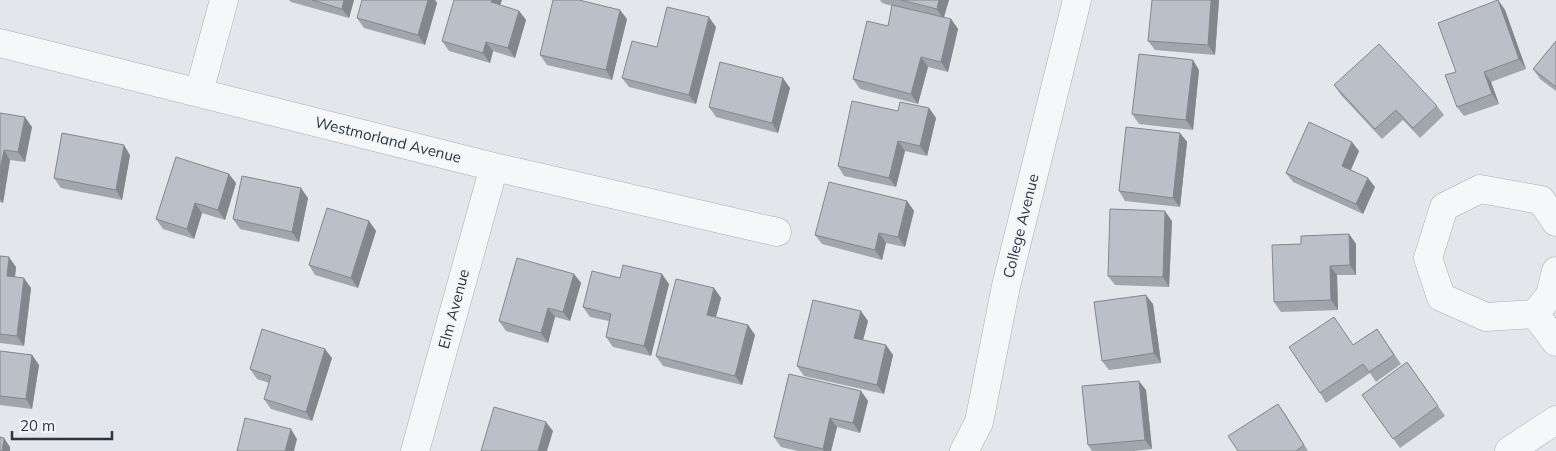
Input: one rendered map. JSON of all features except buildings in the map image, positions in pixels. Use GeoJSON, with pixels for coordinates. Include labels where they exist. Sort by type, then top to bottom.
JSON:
{"type":"FeatureCollection","features":[{"type":"Feature","properties":{"kind":"street"},"geometry":{"type":"LineString","coordinates":[[200,92],[224,0]]}},
{"type":"Feature","properties":{"kind":"street","name":"College Avenue"},"geometry":{"type":"LineString","coordinates":[[964,451],[979,422],[1006,286],[1077,0]]}},
{"type":"Feature","properties":{"kind":"street","name":"Westmorland Avenue"},"geometry":{"type":"LineString","coordinates":[[0,43],[494,167],[777,232]]}},
{"type":"Feature","properties":{"kind":"street","name":"Elm Avenue"},"geometry":{"type":"LineString","coordinates":[[415,451],[494,167]]}},
{"type":"Feature","properties":{"kind":"street"},"geometry":{"type":"LineString","coordinates":[[1556,222],[1541,200],[1480,189],[1444,207],[1428,258],[1441,297],[1486,317],[1535,314],[1550,295],[1556,270]]}},
{"type":"Feature","properties":{"kind":"street"},"geometry":{"type":"LineString","coordinates":[[1535,314],[1556,342]]}},
{"type":"Feature","properties":{"kind":"street"},"geometry":{"type":"LineString","coordinates":[[1509,451],[1556,420]]}}]}
